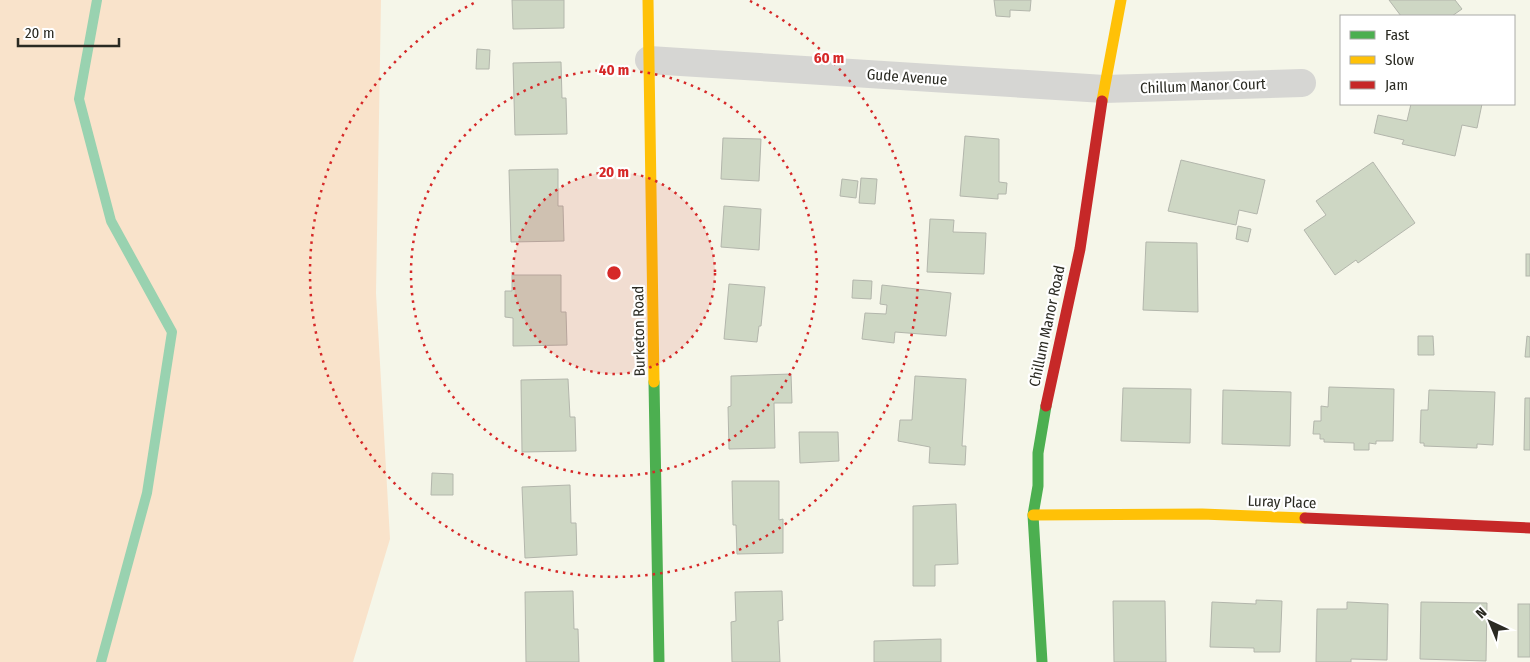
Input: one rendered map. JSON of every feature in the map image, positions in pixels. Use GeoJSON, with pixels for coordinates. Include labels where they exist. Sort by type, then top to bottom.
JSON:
{"type":"FeatureCollection","features":[{"type":"Feature","properties":{"kind":"street","name":"Burketon Road"},"geometry":{"type":"LineString","coordinates":[[648,0],[660,662]]}},
{"type":"Feature","properties":{"kind":"street","name":"Chillum Manor Road"},"geometry":{"type":"LineString","coordinates":[[1042,662],[1033,515],[1043,418],[1080,249],[1104,89],[1121,0]]}},
{"type":"Feature","properties":{"kind":"street","name":"Gude Avenue"},"geometry":{"type":"LineString","coordinates":[[649,60],[1104,89]]}},
{"type":"Feature","properties":{"kind":"street","name":"Chillum Manor Court"},"geometry":{"type":"LineString","coordinates":[[1104,89],[1302,83]]}},
{"type":"Feature","properties":{"kind":"street","name":"Luray Place"},"geometry":{"type":"LineString","coordinates":[[1033,515],[1202,514],[1530,528]]}},
{"type":"Feature","properties":{"kind":"shaded area"},"geometry":{"type":"Polygon","coordinates":[[[0,0],[381,0],[376,293],[390,539],[353,662],[0,662],[0,0]]]}},
{"type":"Feature","properties":{"kind":"building"},"geometry":{"type":"Polygon","coordinates":[[[512,0],[564,0],[564,28],[513,29],[512,0]]]}},
{"type":"Feature","properties":{"kind":"building"},"geometry":{"type":"Polygon","coordinates":[[[994,0],[1031,0],[1030,11],[1010,10],[1010,17],[996,16],[994,0]]]}},
{"type":"Feature","properties":{"kind":"building"},"geometry":{"type":"Polygon","coordinates":[[[1389,0],[1455,0],[1462,9],[1453,15],[1400,15],[1389,0]]]}},
{"type":"Feature","properties":{"kind":"building"},"geometry":{"type":"Polygon","coordinates":[[[477,49],[490,50],[489,69],[476,69],[477,49]]]}},
{"type":"Feature","properties":{"kind":"building"},"geometry":{"type":"Polygon","coordinates":[[[561,62],[562,98],[566,98],[567,134],[515,135],[513,63],[561,62]]]}},
{"type":"Feature","properties":{"kind":"building"},"geometry":{"type":"Polygon","coordinates":[[[1411,105],[1482,105],[1477,128],[1462,125],[1455,156],[1402,144],[1404,140],[1374,133],[1378,115],[1407,121],[1411,105]]]}},
{"type":"Feature","properties":{"kind":"building"},"geometry":{"type":"Polygon","coordinates":[[[965,136],[999,139],[999,182],[1007,183],[1006,194],[998,194],[998,199],[960,196],[965,136]]]}},
{"type":"Feature","properties":{"kind":"building"},"geometry":{"type":"Polygon","coordinates":[[[723,138],[761,139],[759,181],[721,179],[723,138]]]}},
{"type":"Feature","properties":{"kind":"building"},"geometry":{"type":"Polygon","coordinates":[[[1181,160],[1265,180],[1257,214],[1239,210],[1236,225],[1168,211],[1181,160]]]}},
{"type":"Feature","properties":{"kind":"building"},"geometry":{"type":"Polygon","coordinates":[[[1373,162],[1415,223],[1358,263],[1356,260],[1335,275],[1304,230],[1326,215],[1316,201],[1373,162]]]}},
{"type":"Feature","properties":{"kind":"building"},"geometry":{"type":"Polygon","coordinates":[[[558,169],[558,206],[563,206],[564,241],[511,242],[509,170],[558,169]]]}},
{"type":"Feature","properties":{"kind":"building"},"geometry":{"type":"Polygon","coordinates":[[[861,178],[877,179],[875,204],[859,203],[861,178]]]}},
{"type":"Feature","properties":{"kind":"building"},"geometry":{"type":"Polygon","coordinates":[[[842,179],[858,181],[856,198],[840,196],[842,179]]]}},
{"type":"Feature","properties":{"kind":"building"},"geometry":{"type":"Polygon","coordinates":[[[724,206],[761,209],[759,250],[721,247],[724,206]]]}},
{"type":"Feature","properties":{"kind":"building"},"geometry":{"type":"Polygon","coordinates":[[[930,219],[954,220],[953,232],[986,233],[984,274],[927,272],[930,219]]]}},
{"type":"Feature","properties":{"kind":"building"},"geometry":{"type":"Polygon","coordinates":[[[1238,226],[1251,229],[1248,242],[1236,239],[1238,226]]]}},
{"type":"Feature","properties":{"kind":"building"},"geometry":{"type":"Polygon","coordinates":[[[1146,242],[1197,243],[1198,312],[1143,310],[1146,242]]]}},
{"type":"Feature","properties":{"kind":"building"},"geometry":{"type":"Polygon","coordinates":[[[1526,254],[1530,254],[1530,276],[1526,276],[1526,254]]]}},
{"type":"Feature","properties":{"kind":"building"},"geometry":{"type":"Polygon","coordinates":[[[512,275],[561,275],[561,312],[566,312],[567,345],[513,346],[513,318],[505,317],[505,291],[512,291],[512,275]]]}},
{"type":"Feature","properties":{"kind":"building"},"geometry":{"type":"Polygon","coordinates":[[[853,280],[872,281],[871,299],[852,298],[853,280]]]}},
{"type":"Feature","properties":{"kind":"building"},"geometry":{"type":"Polygon","coordinates":[[[729,284],[765,287],[761,326],[759,326],[757,342],[724,339],[729,284]]]}},
{"type":"Feature","properties":{"kind":"building"},"geometry":{"type":"Polygon","coordinates":[[[882,285],[951,293],[946,336],[895,332],[894,343],[862,339],[865,313],[886,314],[887,305],[880,304],[882,285]]]}},
{"type":"Feature","properties":{"kind":"building"},"geometry":{"type":"Polygon","coordinates":[[[1418,336],[1433,336],[1434,355],[1418,355],[1418,336]]]}},
{"type":"Feature","properties":{"kind":"building"},"geometry":{"type":"Polygon","coordinates":[[[1527,336],[1530,337],[1530,357],[1525,357],[1527,336]]]}},
{"type":"Feature","properties":{"kind":"building"},"geometry":{"type":"Polygon","coordinates":[[[791,374],[792,403],[774,403],[775,448],[729,449],[728,407],[731,406],[731,376],[791,374]]]}},
{"type":"Feature","properties":{"kind":"building"},"geometry":{"type":"Polygon","coordinates":[[[915,376],[966,379],[962,446],[966,446],[965,465],[929,463],[930,447],[898,441],[900,420],[912,420],[915,376]]]}},
{"type":"Feature","properties":{"kind":"building"},"geometry":{"type":"Polygon","coordinates":[[[568,379],[570,417],[575,417],[576,451],[522,452],[521,380],[568,379]]]}},
{"type":"Feature","properties":{"kind":"building"},"geometry":{"type":"Polygon","coordinates":[[[1329,387],[1394,389],[1393,441],[1376,441],[1376,444],[1369,443],[1369,450],[1354,450],[1354,443],[1324,442],[1324,439],[1320,439],[1320,434],[1313,434],[1314,421],[1321,421],[1321,406],[1328,407],[1329,387]]]}},
{"type":"Feature","properties":{"kind":"building"},"geometry":{"type":"Polygon","coordinates":[[[1123,388],[1191,389],[1190,443],[1121,441],[1123,388]]]}},
{"type":"Feature","properties":{"kind":"building"},"geometry":{"type":"Polygon","coordinates":[[[1223,390],[1291,392],[1290,446],[1222,444],[1223,390]]]}},
{"type":"Feature","properties":{"kind":"building"},"geometry":{"type":"Polygon","coordinates":[[[1429,390],[1495,392],[1493,445],[1477,444],[1477,448],[1424,446],[1424,443],[1420,443],[1421,410],[1428,410],[1429,390]]]}},
{"type":"Feature","properties":{"kind":"building"},"geometry":{"type":"Polygon","coordinates":[[[1525,398],[1530,398],[1530,450],[1524,450],[1525,398]]]}},
{"type":"Feature","properties":{"kind":"building"},"geometry":{"type":"Polygon","coordinates":[[[799,432],[838,432],[839,461],[800,463],[799,432]]]}},
{"type":"Feature","properties":{"kind":"building"},"geometry":{"type":"Polygon","coordinates":[[[432,473],[453,474],[453,495],[431,495],[432,473]]]}},
{"type":"Feature","properties":{"kind":"building"},"geometry":{"type":"Polygon","coordinates":[[[732,481],[779,481],[779,520],[783,519],[783,553],[737,554],[736,525],[733,525],[732,481]]]}},
{"type":"Feature","properties":{"kind":"building"},"geometry":{"type":"Polygon","coordinates":[[[570,485],[571,523],[576,523],[577,555],[525,558],[522,487],[570,485]]]}},
{"type":"Feature","properties":{"kind":"building"},"geometry":{"type":"Polygon","coordinates":[[[956,504],[958,564],[935,565],[935,586],[913,586],[913,506],[956,504]]]}},
{"type":"Feature","properties":{"kind":"building"},"geometry":{"type":"Polygon","coordinates":[[[573,591],[574,629],[578,629],[579,662],[526,662],[525,592],[573,591]]]}},
{"type":"Feature","properties":{"kind":"building"},"geometry":{"type":"Polygon","coordinates":[[[782,591],[783,620],[778,621],[780,662],[732,662],[731,622],[736,621],[735,592],[782,591]]]}},
{"type":"Feature","properties":{"kind":"building"},"geometry":{"type":"Polygon","coordinates":[[[1256,600],[1282,601],[1280,652],[1254,652],[1254,648],[1210,647],[1212,602],[1256,604],[1256,600]]]}},
{"type":"Feature","properties":{"kind":"building"},"geometry":{"type":"Polygon","coordinates":[[[1113,601],[1165,601],[1166,662],[1114,662],[1113,601]]]}},
{"type":"Feature","properties":{"kind":"building"},"geometry":{"type":"Polygon","coordinates":[[[1347,602],[1388,604],[1387,660],[1351,659],[1351,662],[1316,662],[1317,609],[1347,609],[1347,602]]]}},
{"type":"Feature","properties":{"kind":"building"},"geometry":{"type":"Polygon","coordinates":[[[1421,602],[1487,603],[1486,661],[1420,659],[1421,602]]]}},
{"type":"Feature","properties":{"kind":"building"},"geometry":{"type":"Polygon","coordinates":[[[1518,604],[1530,604],[1530,657],[1518,657],[1518,604]]]}},
{"type":"Feature","properties":{"kind":"building"},"geometry":{"type":"Polygon","coordinates":[[[941,639],[941,662],[874,662],[874,641],[941,639]]]}},
{"type":"Feature","properties":{"kind":"waterway"},"geometry":{"type":"LineString","coordinates":[[97,0],[79,99],[111,221],[172,332],[147,493],[101,662]]}},
{"type":"Feature","properties":{"kind":"traffic: fast"},"geometry":{"type":"LineString","coordinates":[[654,382],[659,662]]}},
{"type":"Feature","properties":{"kind":"traffic: fast"},"geometry":{"type":"LineString","coordinates":[[1042,662],[1033,515],[1038,486],[1038,453],[1046,406]]}},
{"type":"Feature","properties":{"kind":"traffic: slow"},"geometry":{"type":"LineString","coordinates":[[648,0],[654,382]]}},
{"type":"Feature","properties":{"kind":"traffic: slow"},"geometry":{"type":"LineString","coordinates":[[1102,101],[1121,0]]}},
{"type":"Feature","properties":{"kind":"traffic: slow"},"geometry":{"type":"LineString","coordinates":[[1033,515],[1202,514],[1305,518]]}},
{"type":"Feature","properties":{"kind":"traffic: jam"},"geometry":{"type":"LineString","coordinates":[[1046,406],[1080,249],[1102,101]]}},
{"type":"Feature","properties":{"kind":"traffic: jam"},"geometry":{"type":"LineString","coordinates":[[1305,518],[1530,528]]}}]}
